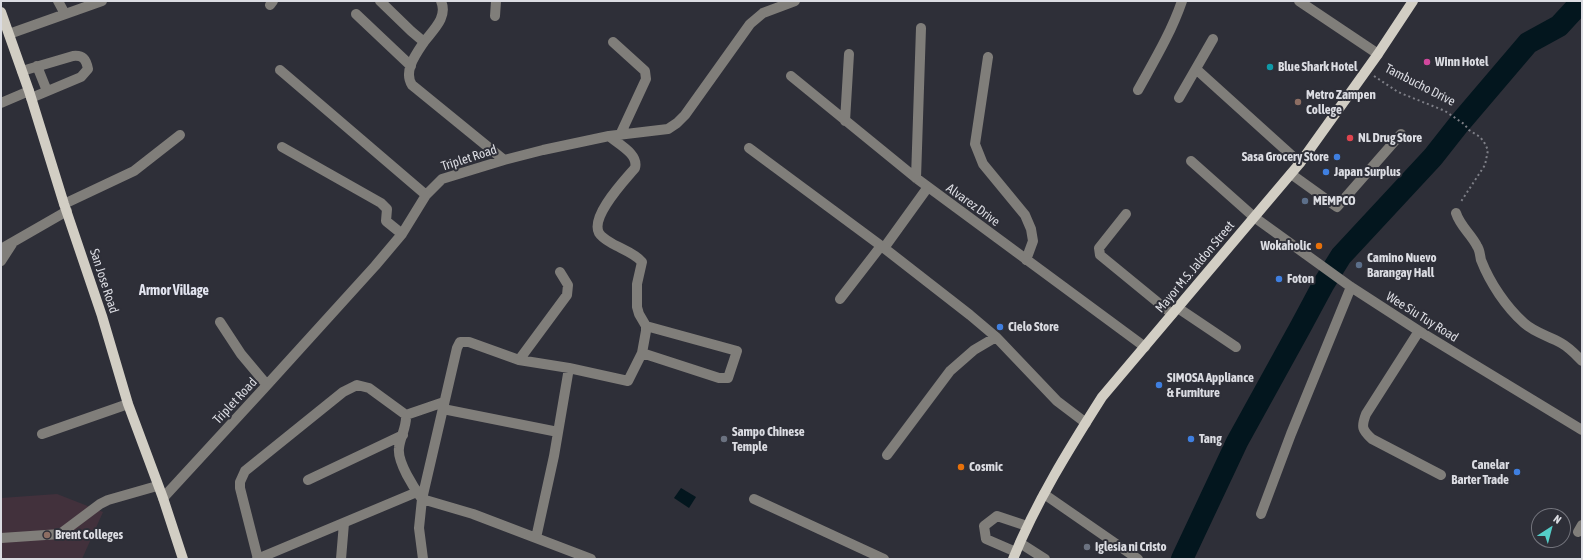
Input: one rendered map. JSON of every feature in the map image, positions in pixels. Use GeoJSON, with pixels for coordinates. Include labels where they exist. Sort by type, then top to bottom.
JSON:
{"type":"FeatureCollection","features":[{"type":"Feature","properties":{"kind":"main road","name":"Mayor M.S. Jaldon Street"},"geometry":{"type":"LineString","coordinates":[[1016,551],[1044,494],[1102,397],[1300,163],[1378,54],[1413,1]]}},
{"type":"Feature","properties":{"kind":"main road","name":"San Jose Road"},"geometry":{"type":"LineString","coordinates":[[1,12],[30,94],[102,316],[128,404],[183,559]]}},
{"type":"Feature","properties":{"kind":"street"},"geometry":{"type":"LineString","coordinates":[[58,1],[65,14]]}},
{"type":"Feature","properties":{"kind":"street"},"geometry":{"type":"LineString","coordinates":[[9,34],[102,1]]}},
{"type":"Feature","properties":{"kind":"street"},"geometry":{"type":"LineString","coordinates":[[380,1],[424,42]]}},
{"type":"Feature","properties":{"kind":"street"},"geometry":{"type":"LineString","coordinates":[[441,1],[443,6],[442,17],[416,54],[411,66],[409,79],[412,85],[504,160]]}},
{"type":"Feature","properties":{"kind":"street"},"geometry":{"type":"LineString","coordinates":[[495,16],[496,1]]}},
{"type":"Feature","properties":{"kind":"street","name":"Triplet Road"},"geometry":{"type":"LineString","coordinates":[[162,498],[268,385],[402,234],[426,195],[442,180],[458,173],[504,160],[609,136],[668,129],[678,123],[700,95],[750,24],[763,14],[795,1]]}},
{"type":"Feature","properties":{"kind":"street"},"geometry":{"type":"LineString","coordinates":[[1138,90],[1169,34],[1177,17],[1182,1]]}},
{"type":"Feature","properties":{"kind":"street"},"geometry":{"type":"LineString","coordinates":[[1299,1],[1378,54]]}},
{"type":"Feature","properties":{"kind":"street"},"geometry":{"type":"LineString","coordinates":[[356,14],[411,66]]}},
{"type":"Feature","properties":{"kind":"street"},"geometry":{"type":"LineString","coordinates":[[916,178],[921,28]]}},
{"type":"Feature","properties":{"kind":"street"},"geometry":{"type":"LineString","coordinates":[[1179,98],[1213,39]]}},
{"type":"Feature","properties":{"kind":"street"},"geometry":{"type":"LineString","coordinates":[[614,42],[645,71],[646,79],[620,135]]}},
{"type":"Feature","properties":{"kind":"street"},"geometry":{"type":"LineString","coordinates":[[845,121],[849,54]]}},
{"type":"Feature","properties":{"kind":"street"},"geometry":{"type":"LineString","coordinates":[[1,103],[30,94],[47,91],[81,76],[88,69],[87,64],[79,55],[22,71]]}},
{"type":"Feature","properties":{"kind":"street"},"geometry":{"type":"LineString","coordinates":[[988,56],[975,144],[983,164],[1025,215],[1031,229],[1033,240],[1026,260]]}},
{"type":"Feature","properties":{"kind":"street"},"geometry":{"type":"LineString","coordinates":[[37,66],[47,91]]}},
{"type":"Feature","properties":{"kind":"street"},"geometry":{"type":"LineString","coordinates":[[1196,69],[1300,163]]}},
{"type":"Feature","properties":{"kind":"street"},"geometry":{"type":"LineString","coordinates":[[280,70],[426,195]]}},
{"type":"Feature","properties":{"kind":"street","name":"Alvarez Drive"},"geometry":{"type":"LineString","coordinates":[[791,76],[928,188],[1145,346]]}},
{"type":"Feature","properties":{"kind":"street"},"geometry":{"type":"LineString","coordinates":[[1291,174],[1337,207],[1401,134]]}},
{"type":"Feature","properties":{"kind":"street"},"geometry":{"type":"LineString","coordinates":[[1,249],[66,208],[134,171],[180,135]]}},
{"type":"Feature","properties":{"kind":"street"},"geometry":{"type":"LineString","coordinates":[[609,136],[628,151],[636,160],[636,164],[635,168],[602,209],[598,223],[598,232],[608,241],[642,261],[637,284],[638,314],[646,326],[737,351],[728,378],[719,378],[642,353]]}},
{"type":"Feature","properties":{"kind":"street"},"geometry":{"type":"LineString","coordinates":[[282,147],[381,204],[387,209],[386,221],[402,234]]}},
{"type":"Feature","properties":{"kind":"street"},"geometry":{"type":"LineString","coordinates":[[749,148],[882,247],[996,337],[1057,401],[1086,423]]}},
{"type":"Feature","properties":{"kind":"street","name":"Wee Siu Tuy Road"},"geometry":{"type":"LineString","coordinates":[[1191,161],[1254,217],[1352,287],[1419,331],[1582,430]]}},
{"type":"Feature","properties":{"kind":"street"},"geometry":{"type":"LineString","coordinates":[[840,299],[928,188]]}},
{"type":"Feature","properties":{"kind":"street"},"geometry":{"type":"LineString","coordinates":[[1456,213],[1458,222],[1478,247],[1481,260],[1494,285],[1510,308],[1524,324],[1537,333],[1562,343],[1582,361]]}},
{"type":"Feature","properties":{"kind":"street"},"geometry":{"type":"LineString","coordinates":[[1126,214],[1099,248],[1100,255],[1175,311],[1236,347]]}},
{"type":"Feature","properties":{"kind":"street"},"geometry":{"type":"LineString","coordinates":[[1,261],[13,242]]}},
{"type":"Feature","properties":{"kind":"street"},"geometry":{"type":"LineString","coordinates":[[519,360],[567,295],[568,285],[560,272]]}},
{"type":"Feature","properties":{"kind":"street"},"geometry":{"type":"LineString","coordinates":[[1261,514],[1291,434],[1352,287]]}},
{"type":"Feature","properties":{"kind":"street"},"geometry":{"type":"LineString","coordinates":[[220,322],[241,354],[268,385]]}},
{"type":"Feature","properties":{"kind":"street"},"geometry":{"type":"LineString","coordinates":[[423,559],[419,528],[420,495],[444,406],[457,348],[460,342],[469,342],[519,360],[569,368],[628,381],[642,353],[646,326]]}},
{"type":"Feature","properties":{"kind":"street"},"geometry":{"type":"LineString","coordinates":[[1419,331],[1366,414],[1362,424],[1365,432],[1372,439],[1440,475]]}},
{"type":"Feature","properties":{"kind":"street"},"geometry":{"type":"LineString","coordinates":[[887,455],[950,371],[970,353],[996,337]]}},
{"type":"Feature","properties":{"kind":"street"},"geometry":{"type":"LineString","coordinates":[[536,538],[558,432],[569,368]]}},
{"type":"Feature","properties":{"kind":"street"},"geometry":{"type":"LineString","coordinates":[[558,432],[444,406],[406,415],[369,388],[357,386],[350,388],[250,466],[240,482],[240,488],[258,559],[344,523],[420,495],[591,559]]}},
{"type":"Feature","properties":{"kind":"street"},"geometry":{"type":"LineString","coordinates":[[42,434],[128,404]]}},
{"type":"Feature","properties":{"kind":"street"},"geometry":{"type":"LineString","coordinates":[[406,415],[403,435],[399,446],[400,456],[402,464],[420,495]]}},
{"type":"Feature","properties":{"kind":"street"},"geometry":{"type":"LineString","coordinates":[[308,480],[403,435]]}},
{"type":"Feature","properties":{"kind":"street"},"geometry":{"type":"LineString","coordinates":[[1,538],[60,534],[100,504],[108,500],[157,486]]}},
{"type":"Feature","properties":{"kind":"street"},"geometry":{"type":"LineString","coordinates":[[1044,494],[1138,559]]}},
{"type":"Feature","properties":{"kind":"street"},"geometry":{"type":"LineString","coordinates":[[754,499],[864,555],[884,559]]}},
{"type":"Feature","properties":{"kind":"street"},"geometry":{"type":"LineString","coordinates":[[1027,526],[997,516],[984,526],[986,539],[1016,551],[1045,559]]}},
{"type":"Feature","properties":{"kind":"street"},"geometry":{"type":"LineString","coordinates":[[341,559],[344,523]]}},
{"type":"Feature","properties":{"kind":"path","name":"Tambucho Drive"},"geometry":{"type":"LineString","coordinates":[[1366,71],[1398,92],[1445,111],[1464,124],[1484,142],[1488,150],[1488,156],[1480,174],[1457,207],[1456,213]]}},
{"type":"Feature","properties":{"kind":"shaded area","name":"Brent Colleges"},"geometry":{"type":"Polygon","coordinates":[[[57,494],[103,512],[82,559],[1,559],[1,498],[57,494]]]}},
{"type":"Feature","properties":{"kind":"water"},"geometry":{"type":"Polygon","coordinates":[[[681,488],[696,497],[689,508],[674,498],[681,488]]]}},
{"type":"Feature","properties":{"kind":"waterway"},"geometry":{"type":"LineString","coordinates":[[1182,559],[1237,442],[1323,285],[1341,256],[1433,157],[1528,43],[1559,26],[1582,1]]}},
{"type":"Feature","properties":{"kind":"place","name":"Winn Hotel"},"geometry":{"type":"Point","coordinates":[1427,62]}},
{"type":"Feature","properties":{"kind":"place","name":"Blue Shark Hotel"},"geometry":{"type":"Point","coordinates":[1270,67]}},
{"type":"Feature","properties":{"kind":"place","name":"Metro Zampen College"},"geometry":{"type":"Point","coordinates":[1298,102]}},
{"type":"Feature","properties":{"kind":"place","name":"NL Drug Store"},"geometry":{"type":"Point","coordinates":[1350,138]}},
{"type":"Feature","properties":{"kind":"place","name":"Sasa Grocery Store"},"geometry":{"type":"Point","coordinates":[1337,157]}},
{"type":"Feature","properties":{"kind":"place","name":"Japan Surplus"},"geometry":{"type":"Point","coordinates":[1326,172]}},
{"type":"Feature","properties":{"kind":"place","name":"MEMPCO"},"geometry":{"type":"Point","coordinates":[1305,201]}},
{"type":"Feature","properties":{"kind":"place","name":"Wokaholic"},"geometry":{"type":"Point","coordinates":[1319,246]}},
{"type":"Feature","properties":{"kind":"place","name":"Camino Nuevo Barangay Hall"},"geometry":{"type":"Point","coordinates":[1359,265]}},
{"type":"Feature","properties":{"kind":"place","name":"Foton"},"geometry":{"type":"Point","coordinates":[1279,279]}},
{"type":"Feature","properties":{"kind":"place","name":"Cielo Store"},"geometry":{"type":"Point","coordinates":[1000,327]}},
{"type":"Feature","properties":{"kind":"place","name":"SIMOSA Appliance & Furniture"},"geometry":{"type":"Point","coordinates":[1159,385]}},
{"type":"Feature","properties":{"kind":"place","name":"Sampo Chinese Temple"},"geometry":{"type":"Point","coordinates":[724,439]}},
{"type":"Feature","properties":{"kind":"place","name":"Tang"},"geometry":{"type":"Point","coordinates":[1191,439]}},
{"type":"Feature","properties":{"kind":"place","name":"Cosmic"},"geometry":{"type":"Point","coordinates":[961,467]}},
{"type":"Feature","properties":{"kind":"place","name":"Canelar Barter Trade"},"geometry":{"type":"Point","coordinates":[1517,472]}},
{"type":"Feature","properties":{"kind":"place","name":"Brent Colleges"},"geometry":{"type":"Point","coordinates":[47,535]}},
{"type":"Feature","properties":{"kind":"place","name":"Iglesia ni Cristo"},"geometry":{"type":"Point","coordinates":[1087,547]}},
{"type":"Feature","properties":{"kind":"district","name":"Armor Village"},"geometry":{"type":"Point","coordinates":[174,291]}}]}
